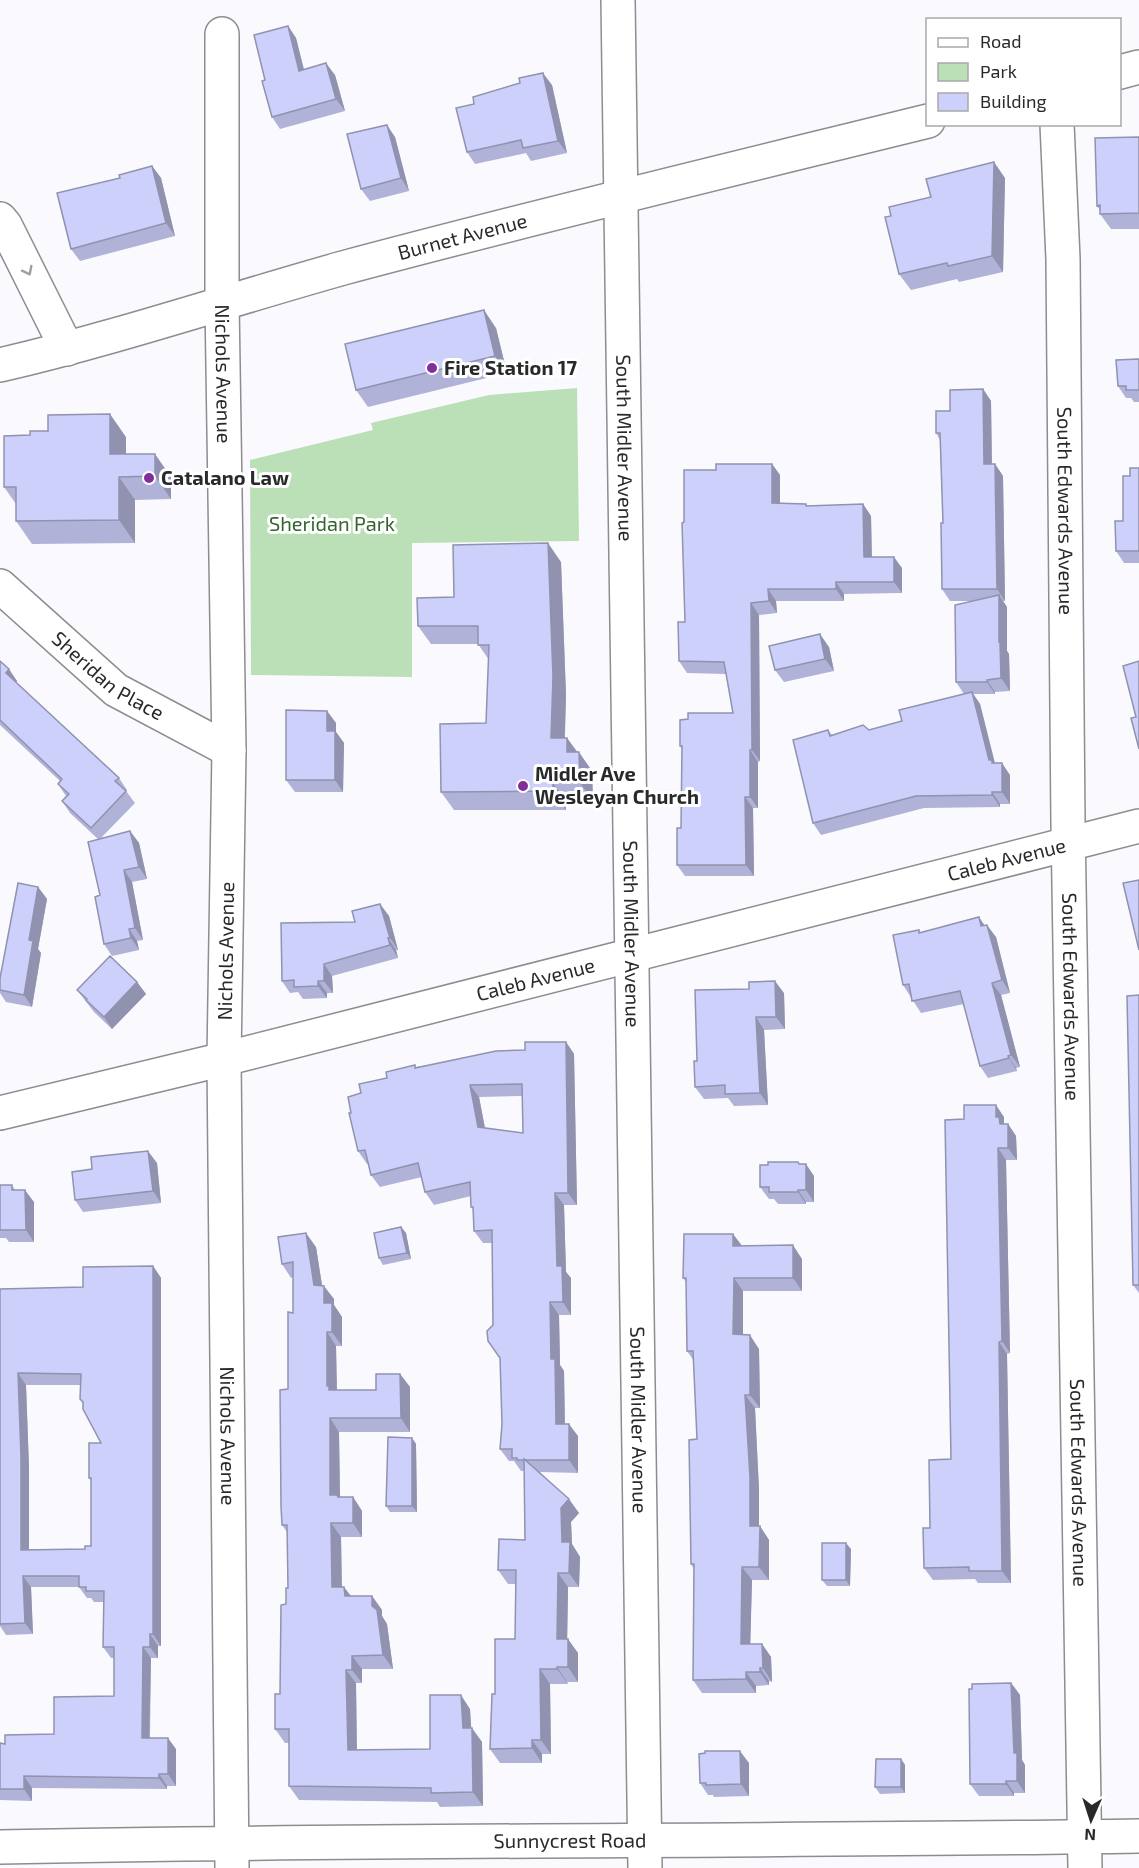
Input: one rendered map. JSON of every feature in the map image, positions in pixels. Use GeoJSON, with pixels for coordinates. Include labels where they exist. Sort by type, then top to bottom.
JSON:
{"type":"FeatureCollection","features":[{"type":"Feature","properties":{"kind":"main road","name":"South Midler Avenue"},"geometry":{"type":"LineString","coordinates":[[618,0],[645,1855]]}},
{"type":"Feature","properties":{"kind":"main road","name":"Nichols Avenue"},"geometry":{"type":"LineString","coordinates":[[222,34],[222,302],[229,750],[224,1059],[232,1855]]}},
{"type":"Feature","properties":{"kind":"main road"},"geometry":{"type":"LineString","coordinates":[[1121,72],[1139,67]]}},
{"type":"Feature","properties":{"kind":"main road","name":"Burnet Avenue"},"geometry":{"type":"LineString","coordinates":[[0,365],[67,349],[222,302],[346,268],[926,121]]}},
{"type":"Feature","properties":{"kind":"main road","name":"South Edwards Avenue"},"geometry":{"type":"LineString","coordinates":[[1057,126],[1063,259],[1068,844],[1085,1852]]}},
{"type":"Feature","properties":{"kind":"main road"},"geometry":{"type":"LineString","coordinates":[[0,219],[67,349]]}},
{"type":"Feature","properties":{"kind":"main road","name":"Sheridan Place"},"geometry":{"type":"LineString","coordinates":[[0,586],[116,690],[229,750]]}},
{"type":"Feature","properties":{"kind":"main road","name":"Caleb Avenue"},"geometry":{"type":"LineString","coordinates":[[0,1113],[224,1059],[1139,826]]}},
{"type":"Feature","properties":{"kind":"main road","name":"Sunnycrest Road"},"geometry":{"type":"LineString","coordinates":[[0,1847],[232,1855],[1085,1852],[1139,1836]]}},
{"type":"Feature","properties":{"kind":"green space","name":"Sheridan Park"},"geometry":{"type":"Polygon","coordinates":[[[577,388],[579,541],[412,543],[412,677],[251,675],[250,460],[373,430],[371,423],[489,395],[577,388]]]}},
{"type":"Feature","properties":{"kind":"building"},"geometry":{"type":"Polygon","coordinates":[[[288,26],[299,71],[326,63],[336,99],[272,117],[262,81],[265,80],[254,35],[288,26]]]}},
{"type":"Feature","properties":{"kind":"building"},"geometry":{"type":"Polygon","coordinates":[[[543,73],[558,141],[523,148],[521,140],[467,152],[456,108],[474,104],[473,97],[520,83],[519,78],[543,73]]]}},
{"type":"Feature","properties":{"kind":"building"},"geometry":{"type":"Polygon","coordinates":[[[387,125],[401,178],[361,189],[347,134],[387,125]]]}},
{"type":"Feature","properties":{"kind":"building"},"geometry":{"type":"Polygon","coordinates":[[[1139,137],[1139,213],[1100,214],[1100,205],[1097,206],[1095,138],[1139,137]]]}},
{"type":"Feature","properties":{"kind":"building"},"geometry":{"type":"Polygon","coordinates":[[[994,162],[992,256],[899,274],[885,217],[891,216],[889,207],[931,197],[926,179],[994,162]]]}},
{"type":"Feature","properties":{"kind":"building"},"geometry":{"type":"Polygon","coordinates":[[[152,166],[166,223],[71,249],[57,193],[120,178],[119,175],[152,166]]]}},
{"type":"Feature","properties":{"kind":"building"},"geometry":{"type":"Polygon","coordinates":[[[484,310],[495,356],[356,390],[345,344],[484,310]]]}},
{"type":"Feature","properties":{"kind":"building"},"geometry":{"type":"Polygon","coordinates":[[[1139,359],[1139,390],[1126,390],[1126,386],[1118,386],[1116,360],[1139,359]]]}},
{"type":"Feature","properties":{"kind":"building"},"geometry":{"type":"Polygon","coordinates":[[[983,389],[984,464],[995,464],[997,589],[942,589],[941,523],[943,523],[940,433],[936,433],[936,411],[950,411],[950,390],[983,389]]]}},
{"type":"Feature","properties":{"kind":"building"},"geometry":{"type":"Polygon","coordinates":[[[110,414],[110,454],[155,454],[155,476],[119,477],[119,520],[16,521],[16,487],[4,487],[4,436],[30,435],[30,431],[48,431],[48,415],[110,414]]]}},
{"type":"Feature","properties":{"kind":"building"},"geometry":{"type":"Polygon","coordinates":[[[716,464],[772,464],[772,503],[806,504],[806,506],[863,504],[864,557],[894,557],[894,582],[836,582],[836,589],[768,589],[769,601],[751,603],[752,750],[750,750],[750,797],[745,797],[746,865],[677,865],[677,828],[681,828],[680,720],[688,719],[688,713],[733,713],[724,662],[679,661],[678,622],[685,622],[682,523],[684,522],[684,470],[716,470],[716,464]]]}},
{"type":"Feature","properties":{"kind":"building"},"geometry":{"type":"Polygon","coordinates":[[[1130,468],[1139,468],[1139,551],[1116,551],[1115,521],[1123,521],[1123,476],[1130,476],[1130,468]]]}},
{"type":"Feature","properties":{"kind":"building"},"geometry":{"type":"Polygon","coordinates":[[[548,543],[553,677],[551,738],[567,738],[567,752],[579,752],[580,783],[553,783],[553,791],[441,792],[440,724],[486,723],[489,645],[478,645],[478,626],[418,626],[417,598],[454,597],[453,545],[548,543]]]}},
{"type":"Feature","properties":{"kind":"building"},"geometry":{"type":"Polygon","coordinates":[[[999,595],[1001,678],[987,680],[987,682],[956,682],[955,605],[999,595]]]}},
{"type":"Feature","properties":{"kind":"building"},"geometry":{"type":"Polygon","coordinates":[[[820,634],[825,659],[775,670],[769,646],[820,634]]]}},
{"type":"Feature","properties":{"kind":"building"},"geometry":{"type":"Polygon","coordinates":[[[0,661],[9,669],[6,673],[119,778],[115,781],[126,791],[91,828],[62,801],[69,794],[58,784],[62,779],[0,720],[0,661]]]}},
{"type":"Feature","properties":{"kind":"building"},"geometry":{"type":"Polygon","coordinates":[[[1139,661],[1139,749],[1131,718],[1136,717],[1123,666],[1139,661]]]}},
{"type":"Feature","properties":{"kind":"building"},"geometry":{"type":"Polygon","coordinates":[[[972,692],[989,760],[992,760],[992,763],[1002,763],[1002,792],[992,792],[992,795],[916,796],[813,823],[793,740],[828,730],[830,736],[863,725],[869,730],[902,721],[899,710],[972,692]]]}},
{"type":"Feature","properties":{"kind":"building"},"geometry":{"type":"Polygon","coordinates":[[[286,710],[327,711],[327,731],[335,731],[335,780],[286,780],[286,710]]]}},
{"type":"Feature","properties":{"kind":"building"},"geometry":{"type":"Polygon","coordinates":[[[130,831],[139,867],[124,870],[135,928],[129,929],[131,938],[104,944],[95,897],[100,895],[88,842],[130,831]]]}},
{"type":"Feature","properties":{"kind":"building"},"geometry":{"type":"Polygon","coordinates":[[[1139,880],[1139,950],[1123,883],[1139,880]]]}},
{"type":"Feature","properties":{"kind":"building"},"geometry":{"type":"Polygon","coordinates":[[[18,883],[38,887],[29,940],[33,941],[24,995],[0,990],[0,978],[18,883]]]}},
{"type":"Feature","properties":{"kind":"building"},"geometry":{"type":"Polygon","coordinates":[[[380,904],[390,945],[324,964],[324,981],[318,981],[318,986],[294,987],[294,980],[282,981],[281,923],[355,922],[352,911],[380,904]]]}},
{"type":"Feature","properties":{"kind":"building"},"geometry":{"type":"Polygon","coordinates":[[[979,917],[981,926],[987,925],[1002,980],[992,983],[1011,1055],[1008,1056],[1009,1058],[980,1066],[960,991],[912,1001],[909,984],[903,985],[893,935],[919,930],[919,933],[979,917]]]}},
{"type":"Feature","properties":{"kind":"building"},"geometry":{"type":"Polygon","coordinates":[[[110,956],[137,982],[104,1017],[77,990],[110,956]]]}},
{"type":"Feature","properties":{"kind":"building"},"geometry":{"type":"Polygon","coordinates":[[[775,981],[776,1017],[756,1017],[760,1093],[725,1094],[725,1085],[695,1087],[694,1061],[697,1061],[695,990],[749,989],[749,982],[775,981]]]}},
{"type":"Feature","properties":{"kind":"building"},"geometry":{"type":"Polygon","coordinates":[[[1139,995],[1139,1285],[1133,1285],[1127,996],[1139,995]]]}},
{"type":"Feature","properties":{"kind":"building"},"geometry":{"type":"Polygon","coordinates":[[[525,1042],[566,1042],[568,1193],[555,1193],[557,1266],[562,1266],[563,1302],[550,1302],[551,1359],[555,1359],[556,1424],[569,1424],[569,1460],[517,1460],[517,1458],[512,1458],[512,1449],[500,1449],[502,1424],[500,1358],[488,1341],[487,1331],[493,1325],[492,1230],[474,1231],[470,1182],[425,1192],[418,1163],[371,1175],[365,1150],[358,1151],[349,1113],[351,1113],[348,1097],[361,1093],[359,1084],[387,1078],[386,1072],[496,1051],[525,1050],[525,1042]],[[522,1084],[470,1085],[478,1127],[523,1133],[522,1084]]]}},
{"type":"Feature","properties":{"kind":"building"},"geometry":{"type":"Polygon","coordinates":[[[964,1105],[996,1105],[996,1117],[999,1117],[1000,1124],[1008,1124],[1008,1148],[998,1148],[1002,1341],[999,1342],[1002,1571],[969,1571],[969,1567],[924,1568],[923,1528],[930,1528],[929,1460],[951,1459],[945,1120],[964,1119],[964,1105]]]}},
{"type":"Feature","properties":{"kind":"building"},"geometry":{"type":"Polygon","coordinates":[[[148,1151],[153,1191],[75,1200],[72,1172],[92,1169],[91,1157],[148,1151]]]}},
{"type":"Feature","properties":{"kind":"building"},"geometry":{"type":"Polygon","coordinates":[[[768,1162],[806,1164],[806,1190],[769,1192],[769,1187],[760,1187],[760,1165],[768,1165],[768,1162]]]}},
{"type":"Feature","properties":{"kind":"building"},"geometry":{"type":"Polygon","coordinates":[[[0,1185],[12,1185],[12,1190],[25,1190],[26,1230],[0,1230],[0,1185]]]}},
{"type":"Feature","properties":{"kind":"building"},"geometry":{"type":"Polygon","coordinates":[[[401,1227],[407,1253],[379,1258],[374,1233],[401,1227]]]}},
{"type":"Feature","properties":{"kind":"building"},"geometry":{"type":"Polygon","coordinates":[[[306,1233],[314,1285],[324,1286],[324,1303],[332,1303],[332,1332],[327,1332],[327,1386],[329,1390],[376,1390],[376,1374],[400,1374],[401,1418],[330,1418],[330,1495],[353,1497],[353,1523],[331,1523],[332,1587],[344,1587],[345,1596],[372,1596],[372,1606],[377,1610],[383,1655],[352,1656],[352,1670],[346,1670],[348,1750],[430,1749],[430,1695],[461,1695],[463,1728],[472,1728],[473,1792],[431,1793],[431,1788],[289,1786],[289,1729],[275,1729],[275,1694],[280,1694],[281,1605],[286,1604],[286,1588],[288,1588],[287,1525],[282,1525],[281,1506],[280,1390],[288,1389],[288,1312],[293,1313],[293,1262],[282,1264],[278,1237],[306,1233]]]}},
{"type":"Feature","properties":{"kind":"building"},"geometry":{"type":"Polygon","coordinates":[[[684,1234],[733,1234],[733,1246],[793,1245],[793,1278],[734,1278],[733,1334],[750,1335],[750,1395],[745,1395],[750,1477],[750,1526],[760,1526],[759,1567],[742,1567],[741,1644],[762,1644],[763,1668],[760,1668],[760,1672],[746,1672],[746,1679],[693,1680],[694,1564],[691,1564],[689,1440],[697,1439],[693,1351],[687,1351],[686,1278],[683,1278],[684,1234]]]}},
{"type":"Feature","properties":{"kind":"building"},"geometry":{"type":"Polygon","coordinates":[[[153,1266],[153,1634],[150,1634],[150,1647],[143,1647],[142,1738],[168,1738],[168,1774],[159,1774],[159,1778],[24,1776],[24,1789],[0,1789],[0,1743],[5,1744],[5,1735],[54,1734],[54,1697],[114,1696],[114,1647],[103,1647],[104,1591],[86,1591],[86,1587],[79,1587],[79,1576],[23,1576],[25,1623],[0,1624],[0,1289],[83,1287],[83,1267],[153,1266]],[[18,1373],[21,1550],[85,1549],[85,1546],[91,1546],[89,1443],[101,1443],[80,1399],[81,1374],[18,1373]]]}},
{"type":"Feature","properties":{"kind":"building"},"geometry":{"type":"Polygon","coordinates":[[[388,1437],[412,1438],[412,1506],[386,1506],[388,1437]]]}},
{"type":"Feature","properties":{"kind":"building"},"geometry":{"type":"Polygon","coordinates":[[[524,1459],[569,1499],[561,1508],[562,1542],[570,1542],[569,1573],[558,1573],[557,1639],[568,1639],[568,1667],[540,1669],[541,1740],[532,1740],[532,1748],[490,1749],[492,1694],[495,1694],[495,1639],[515,1639],[516,1570],[498,1570],[499,1539],[525,1540],[524,1459]]]}},
{"type":"Feature","properties":{"kind":"building"},"geometry":{"type":"Polygon","coordinates":[[[822,1543],[846,1543],[846,1580],[822,1580],[822,1543]]]}},
{"type":"Feature","properties":{"kind":"building"},"geometry":{"type":"Polygon","coordinates":[[[1011,1683],[1017,1781],[1006,1781],[1006,1784],[970,1784],[969,1689],[972,1689],[972,1684],[1011,1683]]]}},
{"type":"Feature","properties":{"kind":"building"},"geometry":{"type":"Polygon","coordinates":[[[705,1751],[740,1751],[741,1784],[706,1785],[706,1783],[700,1783],[699,1754],[705,1751]]]}},
{"type":"Feature","properties":{"kind":"building"},"geometry":{"type":"Polygon","coordinates":[[[876,1759],[901,1759],[901,1787],[875,1787],[876,1759]]]}},
{"type":"Feature","properties":{"kind":"place","name":"Fire Station 17"},"geometry":{"type":"Point","coordinates":[432,368]}},
{"type":"Feature","properties":{"kind":"place","name":"Catalano Law"},"geometry":{"type":"Point","coordinates":[149,478]}},
{"type":"Feature","properties":{"kind":"place","name":"Midler Ave Wesleyan Church"},"geometry":{"type":"Point","coordinates":[523,786]}}]}
